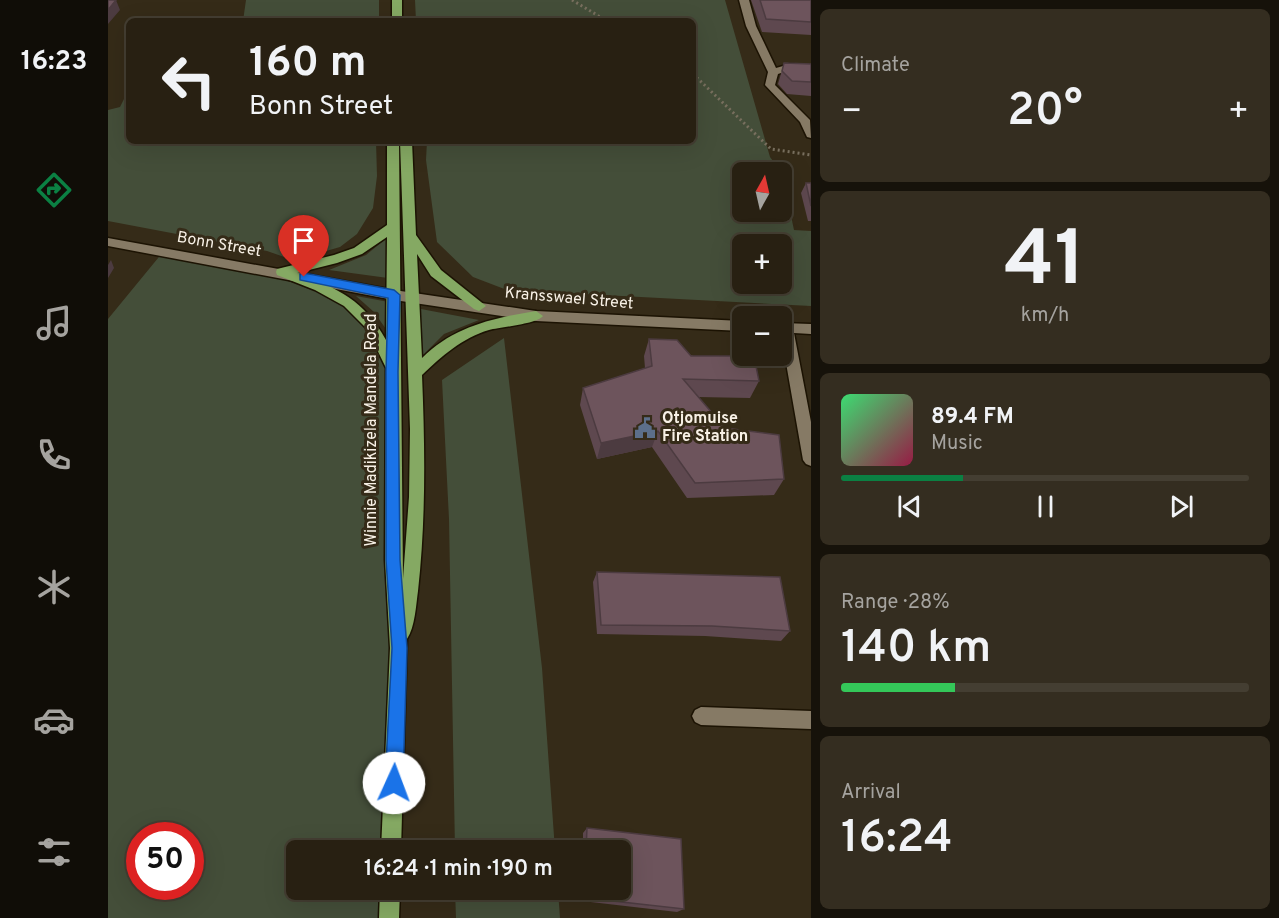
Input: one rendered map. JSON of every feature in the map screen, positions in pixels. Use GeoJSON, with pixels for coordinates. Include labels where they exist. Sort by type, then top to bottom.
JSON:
{"type":"FeatureCollection","features":[{"type":"Feature","properties":{"kind":"main road"},"geometry":{"type":"LineString","coordinates":[[397,0],[397,18]]}},
{"type":"Feature","properties":{"kind":"main road","name":"Winnie Madikizela Mandela Road"},"geometry":{"type":"LineString","coordinates":[[391,840],[399,648],[393,560],[393,144]]}},
{"type":"Feature","properties":{"kind":"main road","name":"Winnie Madikizela Mandela Road"},"geometry":{"type":"LineString","coordinates":[[399,648],[410,596],[416,533],[417,471],[414,297],[406,144]]}},
{"type":"Feature","properties":{"kind":"main road"},"geometry":{"type":"LineString","coordinates":[[282,272],[337,259],[358,251],[392,227]]}},
{"type":"Feature","properties":{"kind":"main road"},"geometry":{"type":"LineString","coordinates":[[410,232],[416,246],[436,273],[479,306]]}},
{"type":"Feature","properties":{"kind":"main road"},"geometry":{"type":"LineString","coordinates":[[282,272],[339,295],[353,304],[364,315],[384,349],[392,372]]}},
{"type":"Feature","properties":{"kind":"main road"},"geometry":{"type":"LineString","coordinates":[[415,374],[435,353],[458,336],[489,323],[536,316]]}},
{"type":"Feature","properties":{"kind":"main road"},"geometry":{"type":"LineString","coordinates":[[388,918],[389,900]]}},
{"type":"Feature","properties":{"kind":"street"},"geometry":{"type":"LineString","coordinates":[[744,0],[751,26],[773,72],[770,85],[780,99],[808,124],[811,135]]}},
{"type":"Feature","properties":{"kind":"street"},"geometry":{"type":"LineString","coordinates":[[773,72],[790,67],[811,69]]}},
{"type":"Feature","properties":{"kind":"street"},"geometry":{"type":"LineString","coordinates":[[789,106],[811,111]]}},
{"type":"Feature","properties":{"kind":"street","name":"Bonn Street"},"geometry":{"type":"LineString","coordinates":[[108,242],[282,272],[394,295]]}},
{"type":"Feature","properties":{"kind":"street","name":"Kransswael Street"},"geometry":{"type":"LineString","coordinates":[[394,295],[536,316],[732,326]]}},
{"type":"Feature","properties":{"kind":"street"},"geometry":{"type":"LineString","coordinates":[[792,328],[811,329]]}},
{"type":"Feature","properties":{"kind":"street"},"geometry":{"type":"LineString","coordinates":[[792,366],[811,460]]}},
{"type":"Feature","properties":{"kind":"street"},"geometry":{"type":"LineString","coordinates":[[701,716],[811,720]]}},
{"type":"Feature","properties":{"kind":"path"},"geometry":{"type":"LineString","coordinates":[[572,0],[602,18]]}},
{"type":"Feature","properties":{"kind":"path"},"geometry":{"type":"LineString","coordinates":[[696,77],[771,148],[811,155]]}},
{"type":"Feature","properties":{"kind":"green space"},"geometry":{"type":"Polygon","coordinates":[[[246,0],[379,0],[379,18],[243,18],[246,0]]]}},
{"type":"Feature","properties":{"kind":"green space"},"geometry":{"type":"Polygon","coordinates":[[[415,0],[725,0],[770,157],[774,162],[732,162],[732,222],[792,220],[794,230],[811,231],[811,306],[507,290],[473,277],[437,242],[426,160],[427,144],[696,144],[696,18],[416,18],[415,0]]]}},
{"type":"Feature","properties":{"kind":"green space"},"geometry":{"type":"Polygon","coordinates":[[[126,95],[126,144],[376,144],[377,176],[373,208],[357,234],[340,247],[290,259],[267,251],[108,221],[108,110],[120,107],[126,95]]]}},
{"type":"Feature","properties":{"kind":"green space"},"geometry":{"type":"Polygon","coordinates":[[[388,237],[388,278],[329,270],[366,255],[388,237]]]}},
{"type":"Feature","properties":{"kind":"green space"},"geometry":{"type":"Polygon","coordinates":[[[163,252],[282,272],[353,304],[392,372],[399,648],[391,840],[286,840],[286,900],[390,900],[389,918],[108,918],[108,319],[163,252]]]}},
{"type":"Feature","properties":{"kind":"green space"},"geometry":{"type":"Polygon","coordinates":[[[356,296],[389,302],[388,332],[374,312],[356,296]]]}},
{"type":"Feature","properties":{"kind":"green space"},"geometry":{"type":"Polygon","coordinates":[[[421,309],[479,320],[444,334],[420,358],[421,309]]]}},
{"type":"Feature","properties":{"kind":"green space"},"geometry":{"type":"Polygon","coordinates":[[[504,338],[542,668],[554,840],[455,840],[449,519],[442,380],[504,338]]]}},
{"type":"Feature","properties":{"kind":"green space"},"geometry":{"type":"Polygon","coordinates":[[[455,900],[559,900],[560,918],[456,918],[455,900]]]}},
{"type":"Feature","properties":{"kind":"building"},"geometry":{"type":"Polygon","coordinates":[[[108,0],[116,0],[108,10],[108,0]]]}},
{"type":"Feature","properties":{"kind":"building"},"geometry":{"type":"Polygon","coordinates":[[[760,0],[811,0],[811,22],[766,19],[760,0]]]}},
{"type":"Feature","properties":{"kind":"building"},"geometry":{"type":"Polygon","coordinates":[[[784,63],[811,64],[811,82],[792,81],[782,71],[784,63]]]}},
{"type":"Feature","properties":{"kind":"building"},"geometry":{"type":"Polygon","coordinates":[[[806,183],[811,183],[811,206],[806,183]]]}},
{"type":"Feature","properties":{"kind":"building","name":"Otjomuise Fire Station"},"geometry":{"type":"Polygon","coordinates":[[[649,339],[677,340],[691,356],[732,356],[732,366],[756,366],[759,381],[683,379],[725,428],[779,435],[784,479],[695,483],[658,431],[601,443],[583,388],[652,366],[649,339]]]}},
{"type":"Feature","properties":{"kind":"building"},"geometry":{"type":"Polygon","coordinates":[[[597,572],[780,577],[790,631],[712,626],[601,625],[597,572]]]}},
{"type":"Feature","properties":{"kind":"building"},"geometry":{"type":"Polygon","coordinates":[[[587,828],[681,839],[684,909],[604,900],[631,900],[631,840],[586,840],[587,828]]]}},
{"type":"Feature","properties":{"kind":"place","name":"Otjomuise Fire Station"},"geometry":{"type":"Point","coordinates":[645,428]}},
{"type":"Feature","properties":{"kind":"route"},"geometry":{"type":"LineString","coordinates":[[304,277],[394,295],[393,560],[399,648],[394,783]]}}]}
